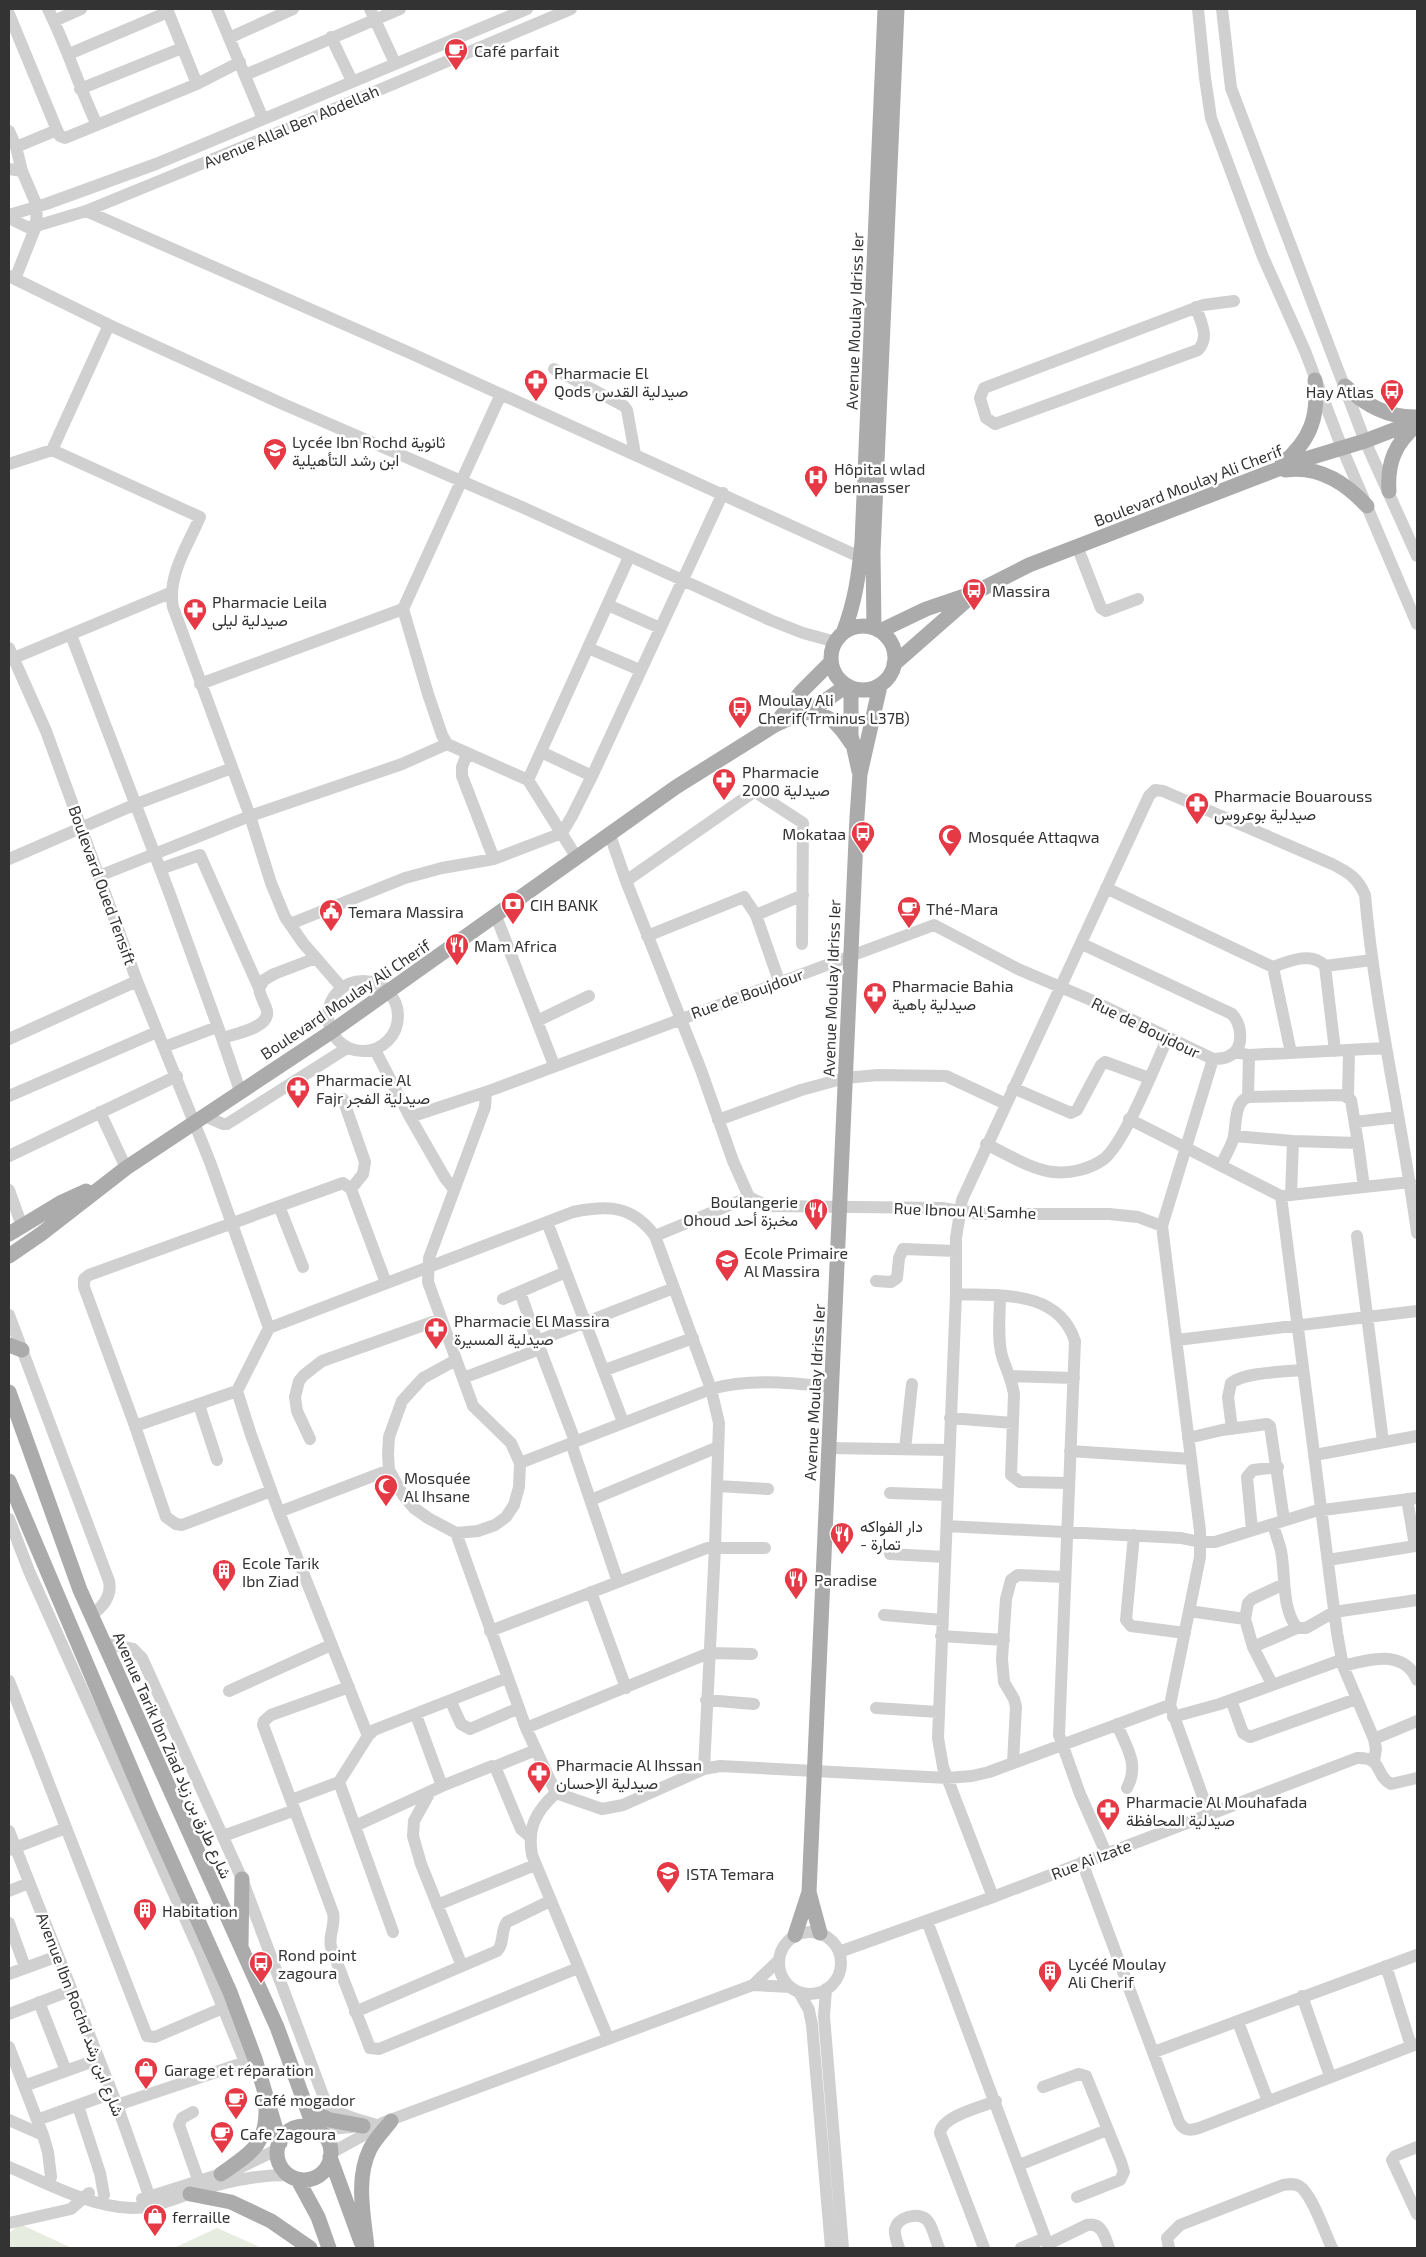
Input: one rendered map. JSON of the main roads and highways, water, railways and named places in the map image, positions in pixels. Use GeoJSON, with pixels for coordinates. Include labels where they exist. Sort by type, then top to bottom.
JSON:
{"type":"FeatureCollection","features":[{"type":"Feature","properties":{"kind":"main road","name":"Avenue Moulay Idriss Ier"},"geometry":{"type":"LineString","coordinates":[[840,638],[855,598],[860,557],[885,9]]}},
{"type":"Feature","properties":{"kind":"main road","name":"Avenue Moulay Idriss Ier"},"geometry":{"type":"LineString","coordinates":[[877,630],[873,572],[876,468],[897,9]]}},
{"type":"Feature","properties":{"kind":"main road"},"geometry":{"type":"LineString","coordinates":[[1266,474],[1279,467],[1289,458],[1306,438],[1314,419],[1317,400],[1315,380]]}},
{"type":"Feature","properties":{"kind":"main road"},"geometry":{"type":"LineString","coordinates":[[1345,386],[1356,397],[1384,412],[1417,417]]}},
{"type":"Feature","properties":{"kind":"main road","name":"Boulevard Moulay Ali Cherif"},"geometry":{"type":"LineString","coordinates":[[877,630],[926,609],[976,592],[1029,564],[1299,461],[1417,423]]}},
{"type":"Feature","properties":{"kind":"main road"},"geometry":{"type":"LineString","coordinates":[[1389,491],[1390,460],[1397,446],[1417,423]]}},
{"type":"Feature","properties":{"kind":"main road"},"geometry":{"type":"LineString","coordinates":[[1266,474],[1302,470],[1314,471],[1334,478],[1353,490],[1367,506]]}},
{"type":"Feature","properties":{"kind":"main road","name":"Boulevard Moulay Ali Cherif"},"geometry":{"type":"LineString","coordinates":[[894,664],[976,592]]}},
{"type":"Feature","properties":{"kind":"main road"},"geometry":{"type":"LineString","coordinates":[[860,774],[880,686],[891,673],[894,664],[891,643],[877,630],[859,626],[840,638],[832,662],[836,674],[849,687],[861,690],[880,686]]}},
{"type":"Feature","properties":{"kind":"main road","name":"Boulevard Moulay Ali Cherif"},"geometry":{"type":"LineString","coordinates":[[775,724],[802,691],[832,662]]}},
{"type":"Feature","properties":{"kind":"main road","name":"Boulevard Moulay Ali Cherif"},"geometry":{"type":"LineString","coordinates":[[9,1256],[41,1234],[126,1168],[331,1032],[676,788],[775,724],[805,712],[849,687]]}},
{"type":"Feature","properties":{"kind":"main road"},"geometry":{"type":"LineString","coordinates":[[849,687],[853,746],[860,774]]}},
{"type":"Feature","properties":{"kind":"main road"},"geometry":{"type":"LineString","coordinates":[[805,712],[823,715],[835,721],[853,746]]}},
{"type":"Feature","properties":{"kind":"main road","name":"Avenue Moulay Idriss Ier"},"geometry":{"type":"LineString","coordinates":[[809,1892],[854,865],[860,774]]}},
{"type":"Feature","properties":{"kind":"main road","name":"Boulevard Moulay Ali Cherif"},"geometry":{"type":"LineString","coordinates":[[15,1230],[62,1202],[108,1181]]}},
{"type":"Feature","properties":{"kind":"main road","name":"Avenue Tarik Ibn Ziad شارع طارق بن زياد"},"geometry":{"type":"LineString","coordinates":[[9,1392],[63,1547],[91,1615],[277,2027],[316,2129]]}},
{"type":"Feature","properties":{"kind":"main road"},"geometry":{"type":"LineString","coordinates":[[10,1490],[41,1553],[55,1593],[230,1992],[250,2060],[265,2094],[279,2146],[280,2165],[294,2178],[318,2217],[329,2248]]}},
{"type":"Feature","properties":{"kind":"main road"},"geometry":{"type":"LineString","coordinates":[[241,1950],[242,1879]]}},
{"type":"Feature","properties":{"kind":"main road"},"geometry":{"type":"LineString","coordinates":[[809,1892],[820,1933]]}},
{"type":"Feature","properties":{"kind":"main road"},"geometry":{"type":"LineString","coordinates":[[795,1935],[809,1892]]}},
{"type":"Feature","properties":{"kind":"main road"},"geometry":{"type":"LineString","coordinates":[[221,2174],[244,2159],[257,2146],[264,2130],[265,2094]]}},
{"type":"Feature","properties":{"kind":"main road"},"geometry":{"type":"LineString","coordinates":[[308,2109],[330,2120],[370,2126]]}},
{"type":"Feature","properties":{"kind":"main road"},"geometry":{"type":"LineString","coordinates":[[365,2248],[362,2198],[363,2168],[370,2148],[391,2121]]}},
{"type":"Feature","properties":{"kind":"main road"},"geometry":{"type":"LineString","coordinates":[[279,2146],[292,2130],[304,2127],[316,2129],[327,2140],[330,2155],[365,2248]]}},
{"type":"Feature","properties":{"kind":"main road"},"geometry":{"type":"LineString","coordinates":[[294,2178],[311,2179],[322,2173],[330,2155]]}},
{"type":"Feature","properties":{"kind":"main road"},"geometry":{"type":"LineString","coordinates":[[194,2188],[231,2202],[271,2221],[310,2248]]}},
{"type":"Feature","properties":{"kind":"place","name":"Café parfait"},"geometry":{"type":"Point","coordinates":[456,71]}},
{"type":"Feature","properties":{"kind":"place","name":"Pharmacie El Qods صيدلية القدس"},"geometry":{"type":"Point","coordinates":[536,402]}},
{"type":"Feature","properties":{"kind":"place","name":"Hay Atlas"},"geometry":{"type":"Point","coordinates":[1392,412]}},
{"type":"Feature","properties":{"kind":"place","name":"Lycée Ibn Rochd ثانوية ابن رشد التأهيلية"},"geometry":{"type":"Point","coordinates":[275,471]}},
{"type":"Feature","properties":{"kind":"place","name":"Hôpital wlad bennasser"},"geometry":{"type":"Point","coordinates":[816,498]}},
{"type":"Feature","properties":{"kind":"place","name":"Massira"},"geometry":{"type":"Point","coordinates":[974,611]}},
{"type":"Feature","properties":{"kind":"place","name":"Pharmacie Leila صيدلية ليلى"},"geometry":{"type":"Point","coordinates":[195,631]}},
{"type":"Feature","properties":{"kind":"place","name":"Moulay Ali Cherif(Trminus L37B)"},"geometry":{"type":"Point","coordinates":[740,729]}},
{"type":"Feature","properties":{"kind":"place","name":"Pharmacie 2000 صيدلية"},"geometry":{"type":"Point","coordinates":[724,801]}},
{"type":"Feature","properties":{"kind":"place","name":"Pharmacie Bouarouss صيدلية بوعروس"},"geometry":{"type":"Point","coordinates":[1197,825]}},
{"type":"Feature","properties":{"kind":"place","name":"Mokataa"},"geometry":{"type":"Point","coordinates":[863,854]}},
{"type":"Feature","properties":{"kind":"place","name":"Mosquée Attaqwa"},"geometry":{"type":"Point","coordinates":[950,857]}},
{"type":"Feature","properties":{"kind":"place","name":"CIH BANK"},"geometry":{"type":"Point","coordinates":[513,925]}},
{"type":"Feature","properties":{"kind":"place","name":"Thé-Mara"},"geometry":{"type":"Point","coordinates":[909,929]}},
{"type":"Feature","properties":{"kind":"place","name":"Temara Massira"},"geometry":{"type":"Point","coordinates":[331,932]}},
{"type":"Feature","properties":{"kind":"place","name":"Mam Africa"},"geometry":{"type":"Point","coordinates":[457,966]}},
{"type":"Feature","properties":{"kind":"place","name":"Pharmacie Bahia صيدلية باهية"},"geometry":{"type":"Point","coordinates":[875,1015]}},
{"type":"Feature","properties":{"kind":"place","name":"Pharmacie Al Fajr صيدلية الفجر"},"geometry":{"type":"Point","coordinates":[298,1109]}},
{"type":"Feature","properties":{"kind":"place","name":"Boulangerie Ohoud مخبزة أحد"},"geometry":{"type":"Point","coordinates":[816,1231]}},
{"type":"Feature","properties":{"kind":"place","name":"Ecole Primaire Al Massira"},"geometry":{"type":"Point","coordinates":[727,1282]}},
{"type":"Feature","properties":{"kind":"place","name":"Pharmacie El Massira صيدلية المسيرة"},"geometry":{"type":"Point","coordinates":[436,1350]}},
{"type":"Feature","properties":{"kind":"place","name":"Mosquée Al Ihsane"},"geometry":{"type":"Point","coordinates":[386,1507]}},
{"type":"Feature","properties":{"kind":"place","name":"دار الفواكه - تمارة"},"geometry":{"type":"Point","coordinates":[842,1555]}},
{"type":"Feature","properties":{"kind":"place","name":"Ecole Tarik Ibn Ziad"},"geometry":{"type":"Point","coordinates":[224,1592]}},
{"type":"Feature","properties":{"kind":"place","name":"Paradise"},"geometry":{"type":"Point","coordinates":[796,1600]}},
{"type":"Feature","properties":{"kind":"place","name":"Pharmacie Al Ihssan صيدلية الإحسان"},"geometry":{"type":"Point","coordinates":[539,1794]}},
{"type":"Feature","properties":{"kind":"place","name":"Pharmacie Al Mouhafada صيدلية المحافظة"},"geometry":{"type":"Point","coordinates":[1108,1831]}},
{"type":"Feature","properties":{"kind":"place","name":"ISTA Temara"},"geometry":{"type":"Point","coordinates":[668,1894]}},
{"type":"Feature","properties":{"kind":"place","name":"Habitation"},"geometry":{"type":"Point","coordinates":[145,1931]}},
{"type":"Feature","properties":{"kind":"place","name":"Rond point zagoura"},"geometry":{"type":"Point","coordinates":[261,1984]}},
{"type":"Feature","properties":{"kind":"place","name":"Lycéé Moulay Ali Cherif"},"geometry":{"type":"Point","coordinates":[1050,1993]}},
{"type":"Feature","properties":{"kind":"place","name":"Garage et réparation"},"geometry":{"type":"Point","coordinates":[146,2090]}},
{"type":"Feature","properties":{"kind":"place","name":"Café mogador"},"geometry":{"type":"Point","coordinates":[236,2120]}},
{"type":"Feature","properties":{"kind":"place","name":"Cafe Zagoura"},"geometry":{"type":"Point","coordinates":[222,2154]}},
{"type":"Feature","properties":{"kind":"place","name":"ferraille"},"geometry":{"type":"Point","coordinates":[155,2237]}}]}
